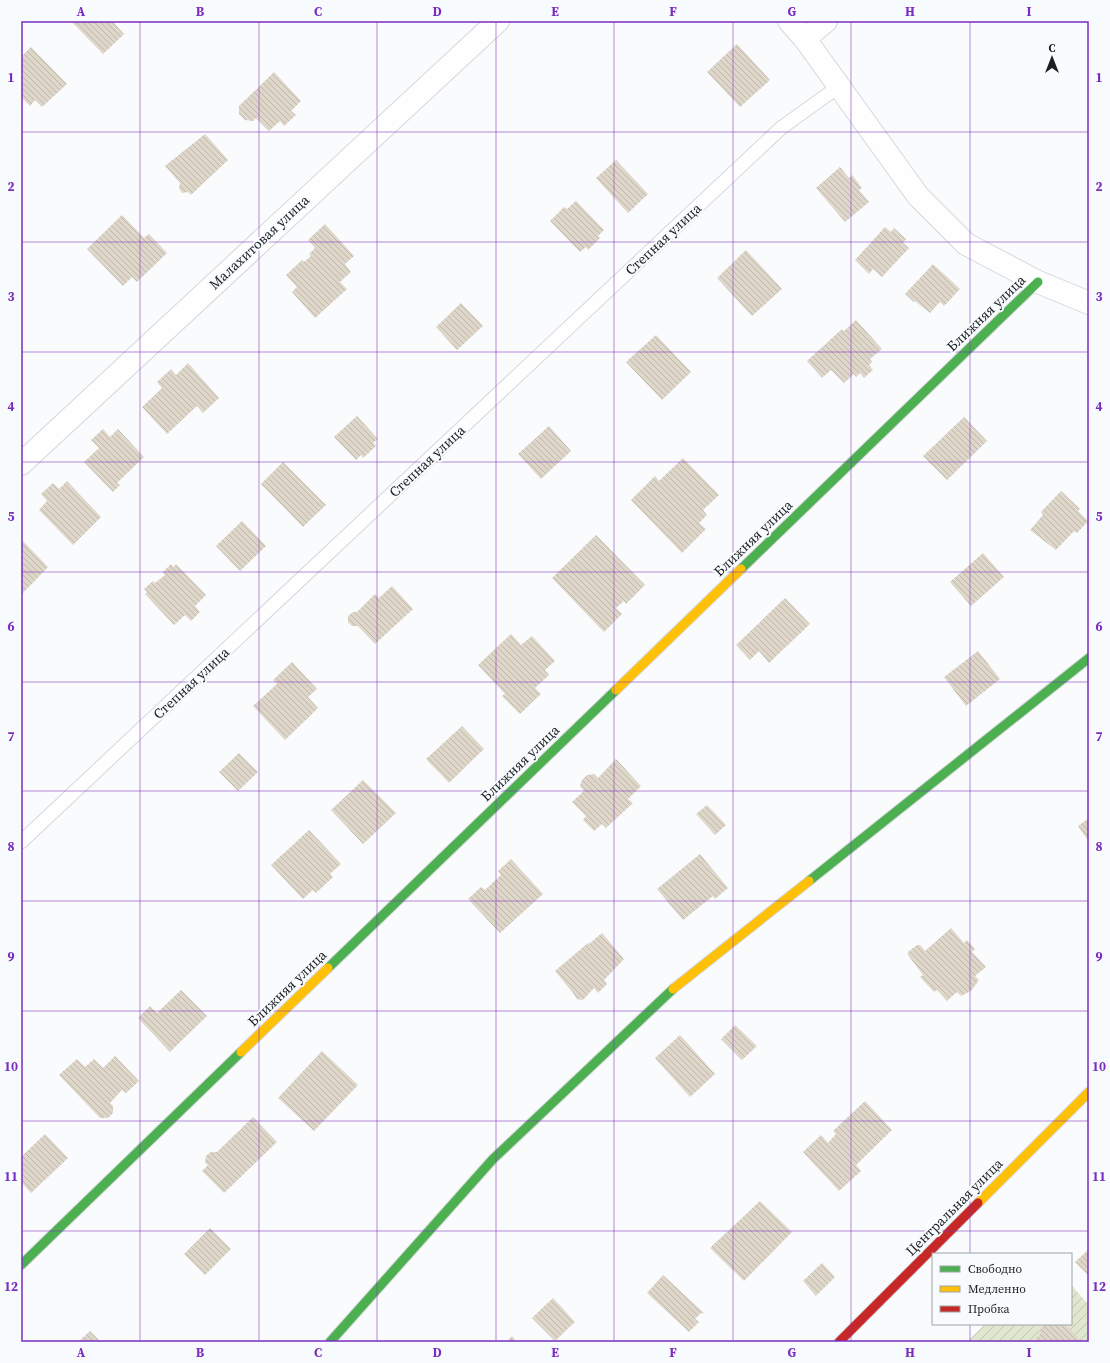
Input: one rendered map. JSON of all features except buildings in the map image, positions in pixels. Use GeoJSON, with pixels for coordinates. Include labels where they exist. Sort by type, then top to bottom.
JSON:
{"type":"FeatureCollection","features":[{"type":"Feature","properties":{"kind":"street","name":"Малахитовая улица"},"geometry":{"type":"LineString","coordinates":[[21,464],[498,21]]}},
{"type":"Feature","properties":{"kind":"street"},"geometry":{"type":"LineString","coordinates":[[789,21],[805,39],[838,87],[918,196],[966,244],[1038,282],[1089,303]]}},
{"type":"Feature","properties":{"kind":"street"},"geometry":{"type":"LineString","coordinates":[[805,39],[826,21]]}},
{"type":"Feature","properties":{"kind":"street","name":"Ближняя улица"},"geometry":{"type":"LineString","coordinates":[[21,1265],[1038,282]]}},
{"type":"Feature","properties":{"kind":"street"},"geometry":{"type":"LineString","coordinates":[[330,1342],[493,1159],[673,989],[1089,658]]}},
{"type":"Feature","properties":{"kind":"street","name":"Центральная улица"},"geometry":{"type":"LineString","coordinates":[[839,1342],[1089,1092]]}},
{"type":"Feature","properties":{"kind":"lane","name":"Степная улица"},"geometry":{"type":"LineString","coordinates":[[21,842],[781,128],[838,87]]}},
{"type":"Feature","properties":{"kind":"green space"},"geometry":{"type":"Polygon","coordinates":[[[1072,1286],[1089,1305],[1089,1342],[967,1342],[984,1325],[1072,1325],[1072,1286]]]}},
{"type":"Feature","properties":{"kind":"traffic: fast"},"geometry":{"type":"LineString","coordinates":[[741,569],[1038,282]]}},
{"type":"Feature","properties":{"kind":"traffic: fast"},"geometry":{"type":"LineString","coordinates":[[809,881],[1089,658]]}},
{"type":"Feature","properties":{"kind":"traffic: fast"},"geometry":{"type":"LineString","coordinates":[[328,968],[616,690]]}},
{"type":"Feature","properties":{"kind":"traffic: fast"},"geometry":{"type":"LineString","coordinates":[[330,1342],[493,1159],[673,989]]}},
{"type":"Feature","properties":{"kind":"traffic: fast"},"geometry":{"type":"LineString","coordinates":[[21,1265],[241,1052]]}},
{"type":"Feature","properties":{"kind":"traffic: slow"},"geometry":{"type":"LineString","coordinates":[[616,690],[741,569]]}},
{"type":"Feature","properties":{"kind":"traffic: slow"},"geometry":{"type":"LineString","coordinates":[[673,989],[809,881]]}},
{"type":"Feature","properties":{"kind":"traffic: slow"},"geometry":{"type":"LineString","coordinates":[[241,1052],[328,968]]}},
{"type":"Feature","properties":{"kind":"traffic: slow"},"geometry":{"type":"LineString","coordinates":[[978,1203],[1089,1092]]}},
{"type":"Feature","properties":{"kind":"traffic: jam"},"geometry":{"type":"LineString","coordinates":[[839,1342],[978,1203]]}}]}
